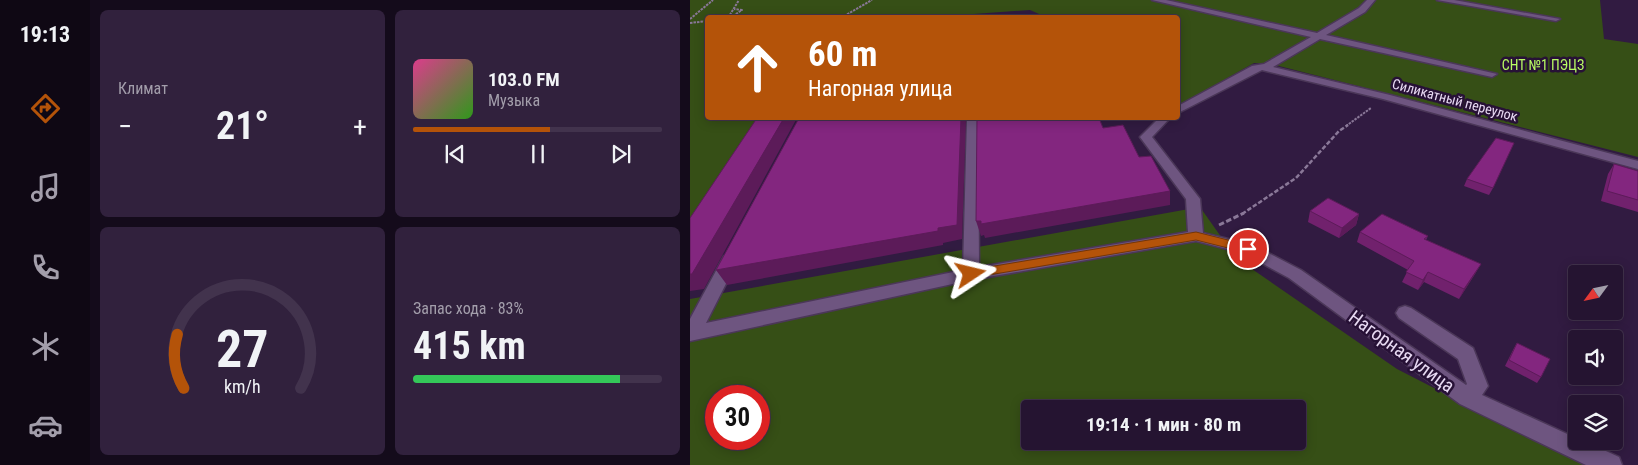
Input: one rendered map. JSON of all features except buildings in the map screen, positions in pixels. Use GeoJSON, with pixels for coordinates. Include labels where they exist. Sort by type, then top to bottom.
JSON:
{"type":"FeatureCollection","features":[{"type":"Feature","properties":{"kind":"street"},"geometry":{"type":"LineString","coordinates":[[1156,0],[1492,74]]}},
{"type":"Feature","properties":{"kind":"street"},"geometry":{"type":"LineString","coordinates":[[1180,109],[1255,68],[1263,67],[1362,10],[1371,0]]}},
{"type":"Feature","properties":{"kind":"street"},"geometry":{"type":"LineString","coordinates":[[1441,0],[1556,19]]}},
{"type":"Feature","properties":{"kind":"street","name":"Силикатный переулок"},"geometry":{"type":"LineString","coordinates":[[1263,67],[1386,97],[1638,165]]}},
{"type":"Feature","properties":{"kind":"street"},"geometry":{"type":"LineString","coordinates":[[971,274],[972,120]]}},
{"type":"Feature","properties":{"kind":"street"},"geometry":{"type":"LineString","coordinates":[[691,334],[971,274],[1196,236],[1193,200],[1146,137],[1163,120]]}},
{"type":"Feature","properties":{"kind":"street","name":"Нагорная улица"},"geometry":{"type":"LineString","coordinates":[[1196,236],[1248,249],[1296,274],[1467,398],[1611,465]]}},
{"type":"Feature","properties":{"kind":"street"},"geometry":{"type":"LineString","coordinates":[[691,334],[738,244]]}},
{"type":"Feature","properties":{"kind":"street"},"geometry":{"type":"LineString","coordinates":[[1405,313],[1466,354],[1478,386],[1467,398]]}},
{"type":"Feature","properties":{"kind":"path"},"geometry":{"type":"LineString","coordinates":[[690,19],[713,0]]}},
{"type":"Feature","properties":{"kind":"path"},"geometry":{"type":"LineString","coordinates":[[731,15],[739,0]]}},
{"type":"Feature","properties":{"kind":"path"},"geometry":{"type":"LineString","coordinates":[[846,15],[872,0]]}},
{"type":"Feature","properties":{"kind":"path"},"geometry":{"type":"LineString","coordinates":[[734,9],[742,10],[734,15]]}},
{"type":"Feature","properties":{"kind":"path"},"geometry":{"type":"LineString","coordinates":[[690,23],[705,21]]}},
{"type":"Feature","properties":{"kind":"path"},"geometry":{"type":"LineString","coordinates":[[1196,236],[1243,214],[1296,178],[1339,131],[1386,97]]}},
{"type":"Feature","properties":{"kind":"green space","name":"СНТ №1 ПЭЦЗ"},"geometry":{"type":"Polygon","coordinates":[[[690,0],[1600,0],[1604,39],[1638,44],[1638,157],[1271,64],[1254,63],[1180,105],[1180,15],[1041,15],[1030,10],[961,15],[705,15],[705,120],[762,120],[690,234],[690,0]]]}},
{"type":"Feature","properties":{"kind":"green space"},"geometry":{"type":"Polygon","coordinates":[[[1200,207],[1236,258],[1397,369],[1584,465],[690,465],[690,299],[1200,207]]]}},
{"type":"Feature","properties":{"kind":"route"},"geometry":{"type":"LineString","coordinates":[[971,274],[1103,250],[1196,236],[1248,249]]}}]}
